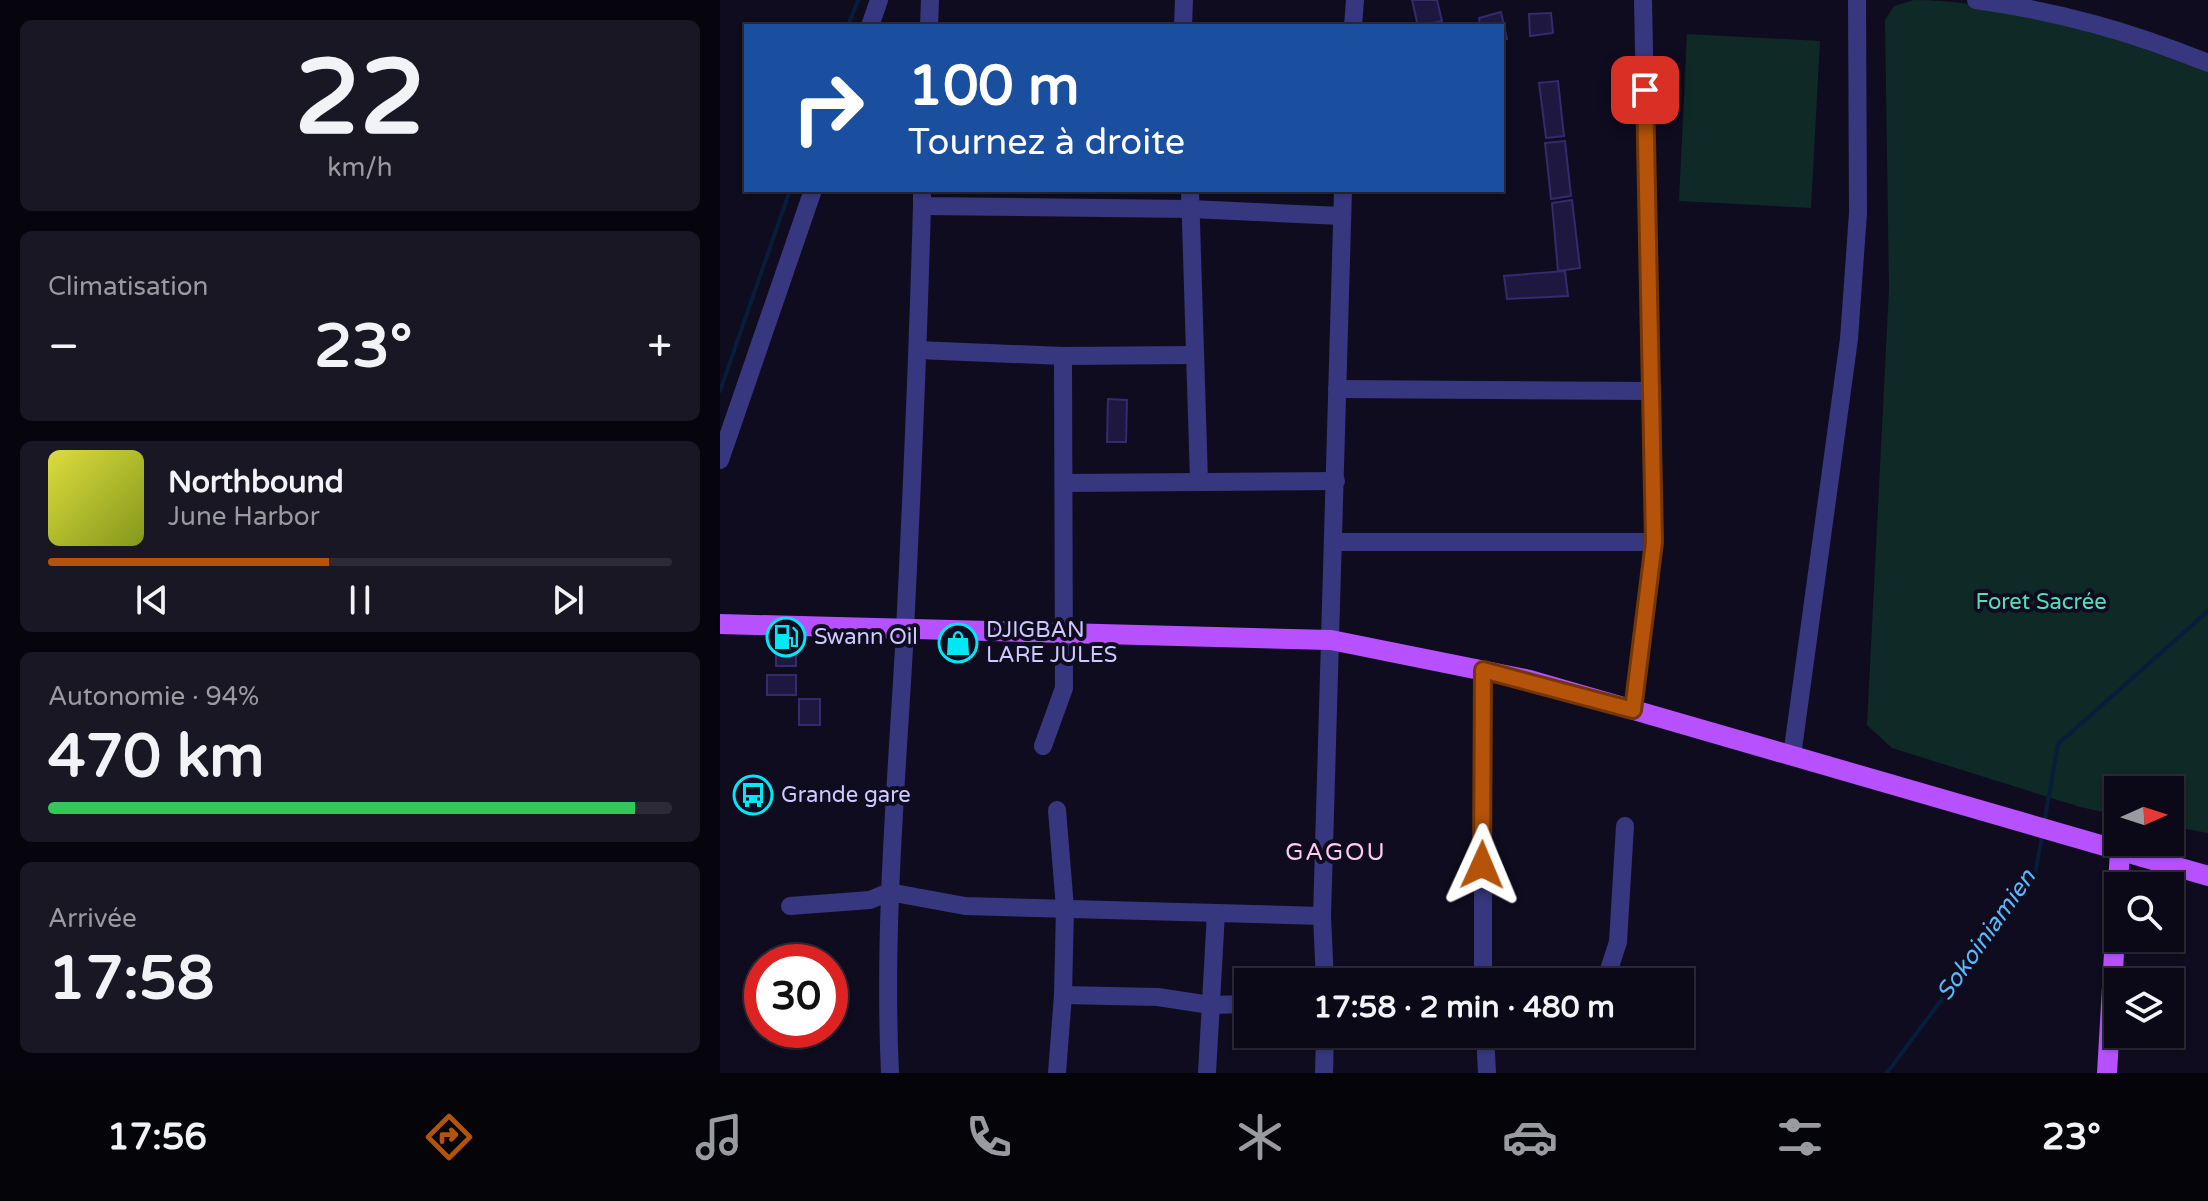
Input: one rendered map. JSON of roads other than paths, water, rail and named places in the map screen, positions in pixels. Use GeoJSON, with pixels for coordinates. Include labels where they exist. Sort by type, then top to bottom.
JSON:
{"type":"FeatureCollection","features":[{"type":"Feature","properties":{"kind":"main road"},"geometry":{"type":"LineString","coordinates":[[720,624],[1331,640],[1483,670],[2104,845]]}},
{"type":"Feature","properties":{"kind":"main road"},"geometry":{"type":"LineString","coordinates":[[2107,1073],[2120,856]]}},
{"type":"Feature","properties":{"kind":"main road"},"geometry":{"type":"LineString","coordinates":[[2140,856],[2208,876]]}},
{"type":"Feature","properties":{"kind":"street"},"geometry":{"type":"LineString","coordinates":[[871,24],[879,0]]}},
{"type":"Feature","properties":{"kind":"street"},"geometry":{"type":"LineString","coordinates":[[929,24],[930,0]]}},
{"type":"Feature","properties":{"kind":"street"},"geometry":{"type":"LineString","coordinates":[[1183,24],[1184,0]]}},
{"type":"Feature","properties":{"kind":"street"},"geometry":{"type":"LineString","coordinates":[[1353,24],[1355,0]]}},
{"type":"Feature","properties":{"kind":"street"},"geometry":{"type":"LineString","coordinates":[[1633,710],[1654,542],[1643,0]]}},
{"type":"Feature","properties":{"kind":"street"},"geometry":{"type":"LineString","coordinates":[[1792,756],[1849,339],[1858,213],[1857,0]]}},
{"type":"Feature","properties":{"kind":"street"},"geometry":{"type":"LineString","coordinates":[[1976,0],[2068,15],[2208,63]]}},
{"type":"Feature","properties":{"kind":"street"},"geometry":{"type":"LineString","coordinates":[[720,460],[812,192]]}},
{"type":"Feature","properties":{"kind":"street"},"geometry":{"type":"LineString","coordinates":[[1190,192],[1199,481]]}},
{"type":"Feature","properties":{"kind":"street"},"geometry":{"type":"LineString","coordinates":[[1324,968],[1322,916],[1343,192]]}},
{"type":"Feature","properties":{"kind":"street"},"geometry":{"type":"LineString","coordinates":[[890,1073],[887,998],[889,892],[905,630],[922,198],[1341,216]]}},
{"type":"Feature","properties":{"kind":"street"},"geometry":{"type":"LineString","coordinates":[[918,350],[1063,356],[1193,355]]}},
{"type":"Feature","properties":{"kind":"street"},"geometry":{"type":"LineString","coordinates":[[1043,746],[1064,688],[1067,635],[1062,557],[1063,356]]}},
{"type":"Feature","properties":{"kind":"street"},"geometry":{"type":"LineString","coordinates":[[1337,389],[1650,391]]}},
{"type":"Feature","properties":{"kind":"street"},"geometry":{"type":"LineString","coordinates":[[1064,483],[1336,481]]}},
{"type":"Feature","properties":{"kind":"street"},"geometry":{"type":"LineString","coordinates":[[1334,542],[1654,542]]}},
{"type":"Feature","properties":{"kind":"street"},"geometry":{"type":"LineString","coordinates":[[1483,670],[1483,968]]}},
{"type":"Feature","properties":{"kind":"street"},"geometry":{"type":"LineString","coordinates":[[1057,810],[1065,908],[1057,1073]]}},
{"type":"Feature","properties":{"kind":"street"},"geometry":{"type":"LineString","coordinates":[[1611,968],[1618,942],[1625,826]]}},
{"type":"Feature","properties":{"kind":"street"},"geometry":{"type":"LineString","coordinates":[[790,906],[870,900],[889,892],[965,906],[1322,916]]}},
{"type":"Feature","properties":{"kind":"street"},"geometry":{"type":"LineString","coordinates":[[1207,1073],[1216,913]]}},
{"type":"Feature","properties":{"kind":"street"},"geometry":{"type":"LineString","coordinates":[[1063,995],[1158,997],[1210,1005],[1234,1004]]}},
{"type":"Feature","properties":{"kind":"street"},"geometry":{"type":"LineString","coordinates":[[1324,1073],[1325,1048]]}},
{"type":"Feature","properties":{"kind":"street"},"geometry":{"type":"LineString","coordinates":[[1486,1048],[1487,1073]]}},
{"type":"Feature","properties":{"kind":"waterway"},"geometry":{"type":"LineString","coordinates":[[849,24],[858,0]]}},
{"type":"Feature","properties":{"kind":"waterway"},"geometry":{"type":"LineString","coordinates":[[720,391],[789,192]]}},
{"type":"Feature","properties":{"kind":"waterway","name":"Sokoiniamien"},"geometry":{"type":"LineString","coordinates":[[2044,824],[2058,744],[2208,611]]}},
{"type":"Feature","properties":{"kind":"waterway","name":"Sokoiniamien"},"geometry":{"type":"LineString","coordinates":[[1887,1073],[2035,874],[2042,836]]}},
{"type":"Feature","properties":{"kind":"place","name":"Swann Oil"},"geometry":{"type":"Point","coordinates":[786,637]}},
{"type":"Feature","properties":{"kind":"place","name":"DJIGBAN LARE JULES"},"geometry":{"type":"Point","coordinates":[958,643]}},
{"type":"Feature","properties":{"kind":"place","name":"Grande gare"},"geometry":{"type":"Point","coordinates":[753,795]}},
{"type":"Feature","properties":{"kind":"district","name":"GAGOU"},"geometry":{"type":"Point","coordinates":[1336,852]}},
{"type":"Feature","properties":{"kind":"park label","name":"Foret Sacrée"},"geometry":{"type":"Point","coordinates":[2041,602]}}]}
